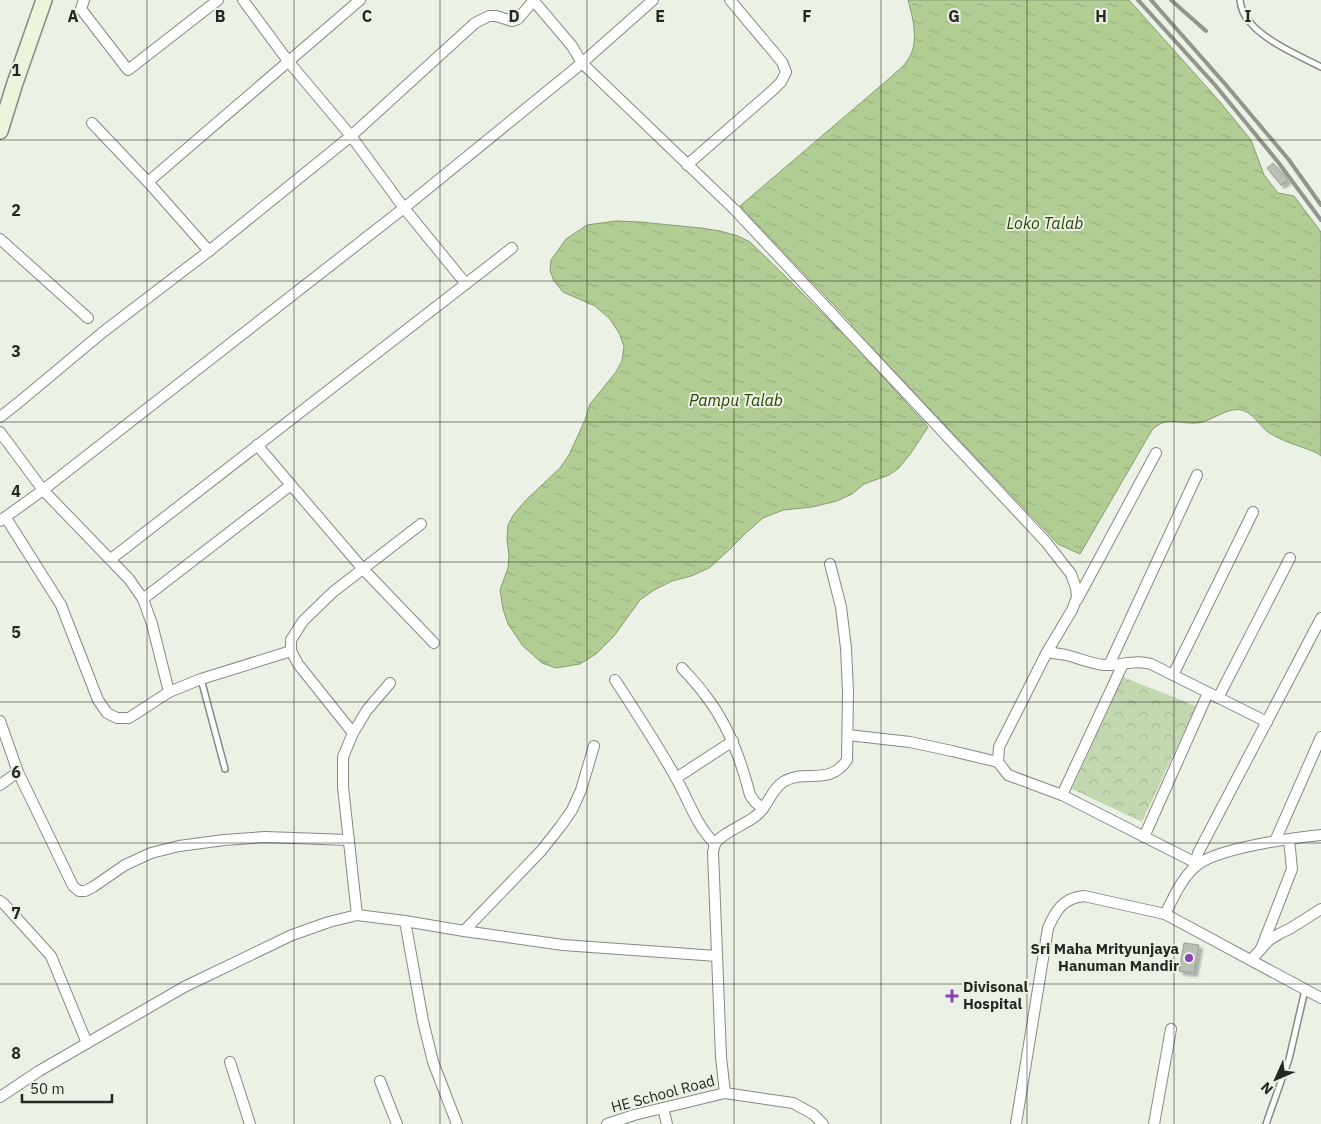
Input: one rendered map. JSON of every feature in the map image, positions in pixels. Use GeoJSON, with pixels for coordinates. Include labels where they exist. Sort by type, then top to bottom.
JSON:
{"type":"FeatureCollection","features":[{"type":"Feature","properties":{"kind":"main road"},"geometry":{"type":"LineString","coordinates":[[0,131],[44,0]]}},
{"type":"Feature","properties":{"kind":"street"},"geometry":{"type":"LineString","coordinates":[[84,0],[81,9],[128,70],[218,0]]}},
{"type":"Feature","properties":{"kind":"street"},"geometry":{"type":"LineString","coordinates":[[243,0],[288,61],[351,136],[404,208],[466,284]]}},
{"type":"Feature","properties":{"kind":"street"},"geometry":{"type":"LineString","coordinates":[[148,182],[360,0]]}},
{"type":"Feature","properties":{"kind":"street"},"geometry":{"type":"LineString","coordinates":[[0,417],[103,332],[209,251],[351,136],[475,23],[489,16],[512,21],[518,19],[533,0],[572,46],[582,64],[735,210],[1046,542],[1071,574],[1077,597],[1072,610]]}},
{"type":"Feature","properties":{"kind":"street"},"geometry":{"type":"LineString","coordinates":[[291,651],[201,679],[169,692],[130,718],[117,718],[107,713],[98,700],[61,605],[3,520],[404,208],[582,64],[653,0]]}},
{"type":"Feature","properties":{"kind":"street"},"geometry":{"type":"LineString","coordinates":[[687,164],[773,90],[781,82],[786,72],[782,62],[730,0]]}},
{"type":"Feature","properties":{"kind":"street"},"geometry":{"type":"LineString","coordinates":[[92,123],[148,182],[209,251]]}},
{"type":"Feature","properties":{"kind":"street"},"geometry":{"type":"LineString","coordinates":[[0,239],[88,318]]}},
{"type":"Feature","properties":{"kind":"street"},"geometry":{"type":"LineString","coordinates":[[111,559],[512,248]]}},
{"type":"Feature","properties":{"kind":"street"},"geometry":{"type":"LineString","coordinates":[[0,432],[43,490],[111,559],[129,579],[143,599],[152,624],[169,692]]}},
{"type":"Feature","properties":{"kind":"street"},"geometry":{"type":"LineString","coordinates":[[257,445],[363,569],[434,643]]}},
{"type":"Feature","properties":{"kind":"street"},"geometry":{"type":"LineString","coordinates":[[998,762],[999,747],[1047,652],[1072,610],[1156,453]]}},
{"type":"Feature","properties":{"kind":"street"},"geometry":{"type":"LineString","coordinates":[[1109,665],[1197,475]]}},
{"type":"Feature","properties":{"kind":"street"},"geometry":{"type":"LineString","coordinates":[[143,599],[291,485]]}},
{"type":"Feature","properties":{"kind":"street"},"geometry":{"type":"LineString","coordinates":[[1173,675],[1253,512]]}},
{"type":"Feature","properties":{"kind":"street"},"geometry":{"type":"LineString","coordinates":[[353,733],[298,664],[291,651],[291,640],[303,621],[333,592],[421,524]]}},
{"type":"Feature","properties":{"kind":"street"},"geometry":{"type":"LineString","coordinates":[[1218,698],[1290,558]]}},
{"type":"Feature","properties":{"kind":"street"},"geometry":{"type":"LineString","coordinates":[[823,1124],[813,1114],[793,1103],[725,1093],[721,1057],[713,852],[715,844],[720,838],[756,816],[763,809],[775,789],[783,782],[793,778],[832,774],[841,769],[847,760],[848,692],[846,648],[840,607],[830,564]]}},
{"type":"Feature","properties":{"kind":"street"},"geometry":{"type":"LineString","coordinates":[[1197,864],[1198,853],[1321,618]]}},
{"type":"Feature","properties":{"kind":"street"},"geometry":{"type":"LineString","coordinates":[[1047,652],[1095,664],[1109,665],[1141,661],[1151,664],[1267,722]]}},
{"type":"Feature","properties":{"kind":"street"},"geometry":{"type":"LineString","coordinates":[[1062,795],[1124,664]]}},
{"type":"Feature","properties":{"kind":"street"},"geometry":{"type":"LineString","coordinates":[[682,668],[706,695],[721,718],[733,741],[750,795],[763,809]]}},
{"type":"Feature","properties":{"kind":"street"},"geometry":{"type":"LineString","coordinates":[[614,680],[657,745],[705,834],[715,844]]}},
{"type":"Feature","properties":{"kind":"street"},"geometry":{"type":"LineString","coordinates":[[357,914],[343,787],[343,757],[353,733],[367,710],[390,683]]}},
{"type":"Feature","properties":{"kind":"street"},"geometry":{"type":"LineString","coordinates":[[1144,837],[1208,692]]}},
{"type":"Feature","properties":{"kind":"street"},"geometry":{"type":"LineString","coordinates":[[0,721],[18,772],[73,886],[79,891],[85,891],[93,887],[125,865],[151,853],[179,846],[264,837],[349,840]]}},
{"type":"Feature","properties":{"kind":"street"},"geometry":{"type":"LineString","coordinates":[[848,735],[910,742],[998,762],[1008,775],[1062,795],[1197,864]]}},
{"type":"Feature","properties":{"kind":"street"},"geometry":{"type":"LineString","coordinates":[[1275,841],[1321,737]]}},
{"type":"Feature","properties":{"kind":"street"},"geometry":{"type":"LineString","coordinates":[[676,778],[733,741]]}},
{"type":"Feature","properties":{"kind":"street"},"geometry":{"type":"LineString","coordinates":[[464,931],[540,851],[572,810],[581,790],[594,746]]}},
{"type":"Feature","properties":{"kind":"street"},"geometry":{"type":"LineString","coordinates":[[0,785],[18,772]]}},
{"type":"Feature","properties":{"kind":"street"},"geometry":{"type":"LineString","coordinates":[[1165,914],[1186,876],[1197,864],[1212,856],[1289,838],[1321,835]]}},
{"type":"Feature","properties":{"kind":"street"},"geometry":{"type":"LineString","coordinates":[[1261,949],[1292,869],[1289,838]]}},
{"type":"Feature","properties":{"kind":"street"},"geometry":{"type":"LineString","coordinates":[[1016,1124],[1048,928],[1056,911],[1073,897],[1084,896],[1165,914],[1321,998]]}},
{"type":"Feature","properties":{"kind":"street"},"geometry":{"type":"LineString","coordinates":[[0,901],[50,956],[88,1043]]}},
{"type":"Feature","properties":{"kind":"street"},"geometry":{"type":"LineString","coordinates":[[1250,960],[1270,940],[1321,909]]}},
{"type":"Feature","properties":{"kind":"street"},"geometry":{"type":"LineString","coordinates":[[0,1098],[38,1071],[184,987],[283,939],[357,914],[562,945],[717,956]]}},
{"type":"Feature","properties":{"kind":"street"},"geometry":{"type":"LineString","coordinates":[[405,921],[423,1021],[433,1062],[457,1124]]}},
{"type":"Feature","properties":{"kind":"street"},"geometry":{"type":"LineString","coordinates":[[1154,1124],[1171,1029]]}},
{"type":"Feature","properties":{"kind":"street"},"geometry":{"type":"LineString","coordinates":[[230,1062],[250,1124]]}},
{"type":"Feature","properties":{"kind":"street"},"geometry":{"type":"LineString","coordinates":[[380,1081],[392,1123]]}},
{"type":"Feature","properties":{"kind":"street","name":"HE School Road"},"geometry":{"type":"LineString","coordinates":[[608,1124],[634,1115],[725,1093]]}},
{"type":"Feature","properties":{"kind":"street"},"geometry":{"type":"LineString","coordinates":[[663,1108],[668,1124]]}},
{"type":"Feature","properties":{"kind":"lane"},"geometry":{"type":"LineString","coordinates":[[1240,0],[1242,10],[1249,22],[1263,35],[1321,67]]}},
{"type":"Feature","properties":{"kind":"lane"},"geometry":{"type":"LineString","coordinates":[[201,679],[226,770]]}},
{"type":"Feature","properties":{"kind":"lane"},"geometry":{"type":"LineString","coordinates":[[1266,1124],[1289,1059],[1305,990]]}},
{"type":"Feature","properties":{"kind":"green space"},"geometry":{"type":"Polygon","coordinates":[[[1123,677],[1196,706],[1142,822],[1072,789],[1123,677]]]}},
{"type":"Feature","properties":{"kind":"water","name":"Loko Talab"},"geometry":{"type":"Polygon","coordinates":[[[908,0],[1129,0],[1220,102],[1251,140],[1264,175],[1278,193],[1294,196],[1321,232],[1321,456],[1268,432],[1256,419],[1242,410],[1232,410],[1202,422],[1164,422],[1152,430],[1080,554],[1058,544],[873,349],[865,357],[928,427],[899,468],[889,475],[864,484],[852,494],[837,501],[812,507],[783,510],[763,518],[709,568],[691,576],[672,581],[640,600],[614,636],[596,654],[580,664],[556,668],[542,663],[523,646],[508,624],[503,609],[500,590],[508,568],[508,525],[514,514],[527,499],[560,468],[569,455],[590,404],[616,372],[622,361],[624,346],[619,333],[610,319],[595,306],[563,292],[554,281],[550,271],[551,260],[566,239],[587,225],[616,221],[640,222],[720,231],[738,236],[750,242],[843,334],[852,324],[740,206],[905,63],[911,54],[914,39],[908,0]]]}},
{"type":"Feature","properties":{"kind":"building"},"geometry":{"type":"Polygon","coordinates":[[[1273,163],[1288,180],[1281,185],[1267,168],[1273,163]]]}},
{"type":"Feature","properties":{"kind":"building","name":"Sri Maha Mrityunjaya Hanuman Mandir"},"geometry":{"type":"Polygon","coordinates":[[[1184,943],[1199,945],[1194,973],[1179,971],[1184,943]]]}},
{"type":"Feature","properties":{"kind":"railway"},"geometry":{"type":"LineString","coordinates":[[1138,0],[1215,85],[1278,162],[1321,220]]}},
{"type":"Feature","properties":{"kind":"railway"},"geometry":{"type":"LineString","coordinates":[[1151,0],[1289,160],[1321,205]]}},
{"type":"Feature","properties":{"kind":"railway"},"geometry":{"type":"LineString","coordinates":[[1171,0],[1206,31]]}},
{"type":"Feature","properties":{"kind":"place","name":"Sri Maha Mrityunjaya Hanuman Mandir"},"geometry":{"type":"Point","coordinates":[1189,958]}},
{"type":"Feature","properties":{"kind":"place","name":"Divisonal Hospital"},"geometry":{"type":"Point","coordinates":[952,996]}},
{"type":"Feature","properties":{"kind":"water label","name":"Pampu Talab"},"geometry":{"type":"Point","coordinates":[736,400]}}]}
